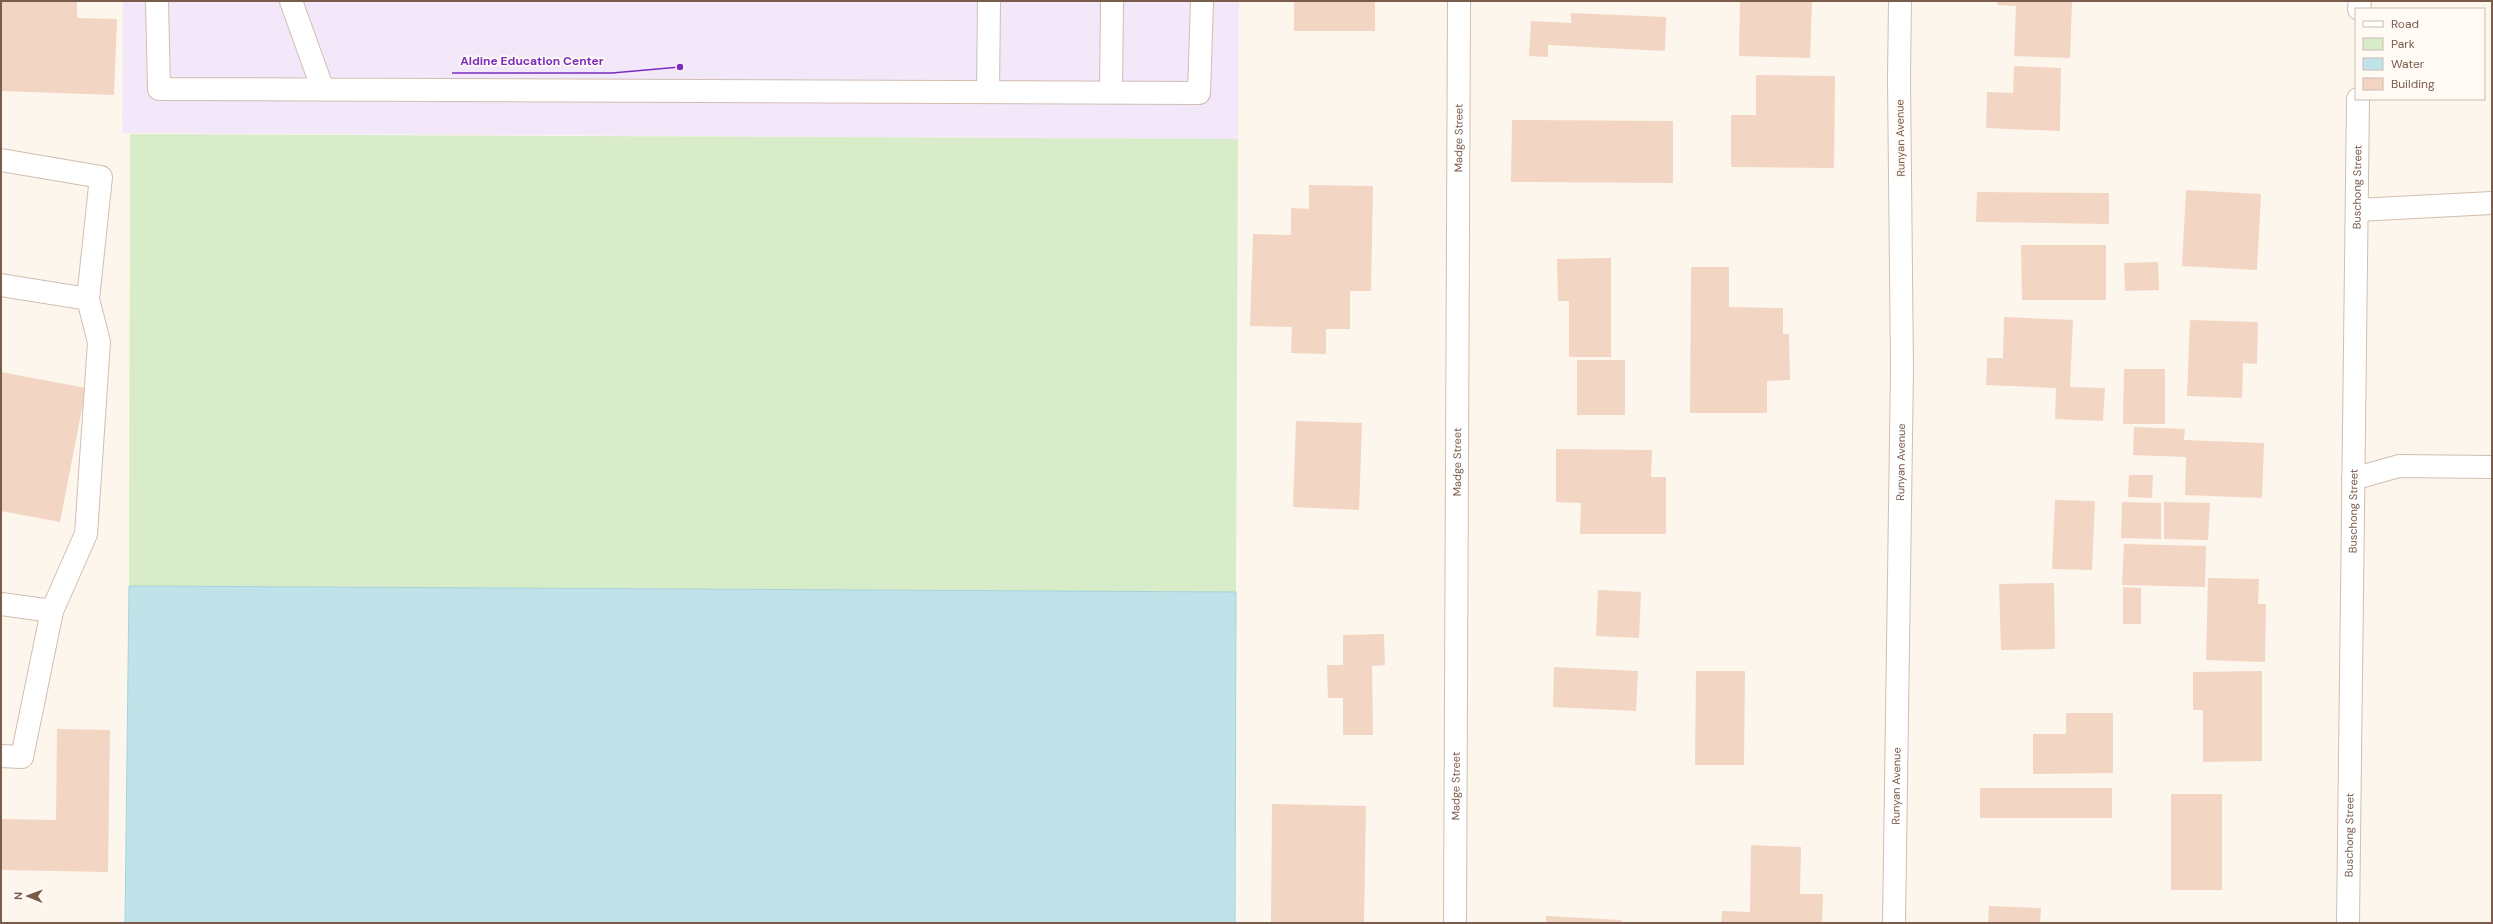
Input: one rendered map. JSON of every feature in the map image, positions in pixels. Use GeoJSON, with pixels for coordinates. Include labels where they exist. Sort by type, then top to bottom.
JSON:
{"type":"FeatureCollection","features":[{"type":"Feature","properties":{"kind":"street"},"geometry":{"type":"LineString","coordinates":[[157,1],[159,89],[1200,93],[1202,1]]}},
{"type":"Feature","properties":{"kind":"street"},"geometry":{"type":"LineString","coordinates":[[291,1],[322,90]]}},
{"type":"Feature","properties":{"kind":"street"},"geometry":{"type":"LineString","coordinates":[[988,92],[989,1]]}},
{"type":"Feature","properties":{"kind":"street"},"geometry":{"type":"LineString","coordinates":[[1111,92],[1112,1]]}},
{"type":"Feature","properties":{"kind":"street","name":"Madge Street"},"geometry":{"type":"LineString","coordinates":[[1455,923],[1459,1]]}},
{"type":"Feature","properties":{"kind":"street","name":"Runyan Avenue"},"geometry":{"type":"LineString","coordinates":[[1894,923],[1902,369],[1899,87],[1900,1]]}},
{"type":"Feature","properties":{"kind":"street","name":"Buschong Street"},"geometry":{"type":"LineString","coordinates":[[2348,923],[2358,100]]}},
{"type":"Feature","properties":{"kind":"street"},"geometry":{"type":"LineString","coordinates":[[1,160],[101,177],[88,299],[100,342],[86,534],[52,611],[22,757],[1,756]]}},
{"type":"Feature","properties":{"kind":"street"},"geometry":{"type":"LineString","coordinates":[[2357,210],[2492,203]]}},
{"type":"Feature","properties":{"kind":"street"},"geometry":{"type":"LineString","coordinates":[[1,285],[88,299]]}},
{"type":"Feature","properties":{"kind":"street"},"geometry":{"type":"LineString","coordinates":[[2353,479],[2399,466],[2492,467]]}},
{"type":"Feature","properties":{"kind":"street"},"geometry":{"type":"LineString","coordinates":[[1,604],[52,611]]}},
{"type":"Feature","properties":{"kind":"shaded area"},"geometry":{"type":"Polygon","coordinates":[[[123,1],[1239,1],[1238,139],[122,133],[123,1]]]}},
{"type":"Feature","properties":{"kind":"green space"},"geometry":{"type":"Polygon","coordinates":[[[130,134],[1238,139],[1236,592],[129,586],[130,134]]]}},
{"type":"Feature","properties":{"kind":"water"},"geometry":{"type":"Polygon","coordinates":[[[129,586],[1236,592],[1235,923],[125,923],[129,586]]]}},
{"type":"Feature","properties":{"kind":"building"},"geometry":{"type":"Polygon","coordinates":[[[1,1],[77,1],[77,18],[117,19],[114,95],[1,91],[1,1]]]}},
{"type":"Feature","properties":{"kind":"building"},"geometry":{"type":"Polygon","coordinates":[[[1294,1],[1375,1],[1375,31],[1294,31],[1294,1]]]}},
{"type":"Feature","properties":{"kind":"building"},"geometry":{"type":"Polygon","coordinates":[[[1740,1],[1812,1],[1810,58],[1739,56],[1740,1]]]}},
{"type":"Feature","properties":{"kind":"building"},"geometry":{"type":"Polygon","coordinates":[[[1997,1],[2072,1],[2070,58],[2014,56],[2016,6],[1997,5],[1997,1]]]}},
{"type":"Feature","properties":{"kind":"building"},"geometry":{"type":"Polygon","coordinates":[[[1571,13],[1666,17],[1665,51],[1548,45],[1548,57],[1529,56],[1531,21],[1571,23],[1571,13]]]}},
{"type":"Feature","properties":{"kind":"building"},"geometry":{"type":"Polygon","coordinates":[[[2014,66],[2061,68],[2060,131],[1986,128],[1987,92],[2013,93],[2014,66]]]}},
{"type":"Feature","properties":{"kind":"building"},"geometry":{"type":"Polygon","coordinates":[[[1756,75],[1835,76],[1834,168],[1731,167],[1731,115],[1756,115],[1756,75]]]}},
{"type":"Feature","properties":{"kind":"building"},"geometry":{"type":"Polygon","coordinates":[[[1512,120],[1673,121],[1673,183],[1511,182],[1512,120]]]}},
{"type":"Feature","properties":{"kind":"building"},"geometry":{"type":"Polygon","coordinates":[[[1309,185],[1373,186],[1371,291],[1350,291],[1350,329],[1326,329],[1326,354],[1291,353],[1292,327],[1250,326],[1253,234],[1291,235],[1291,208],[1309,209],[1309,185]]]}},
{"type":"Feature","properties":{"kind":"building"},"geometry":{"type":"Polygon","coordinates":[[[2186,190],[2261,194],[2257,270],[2182,266],[2186,190]]]}},
{"type":"Feature","properties":{"kind":"building"},"geometry":{"type":"Polygon","coordinates":[[[1977,192],[2109,193],[2109,224],[1976,222],[1977,192]]]}},
{"type":"Feature","properties":{"kind":"building"},"geometry":{"type":"Polygon","coordinates":[[[2021,245],[2106,245],[2106,300],[2022,300],[2021,245]]]}},
{"type":"Feature","properties":{"kind":"building"},"geometry":{"type":"Polygon","coordinates":[[[1611,258],[1611,357],[1569,357],[1569,301],[1558,301],[1557,259],[1611,258]]]}},
{"type":"Feature","properties":{"kind":"building"},"geometry":{"type":"Polygon","coordinates":[[[2158,262],[2159,290],[2125,291],[2124,263],[2158,262]]]}},
{"type":"Feature","properties":{"kind":"building"},"geometry":{"type":"Polygon","coordinates":[[[1691,267],[1729,267],[1729,307],[1783,308],[1783,334],[1789,334],[1790,380],[1767,381],[1767,413],[1690,413],[1691,267]]]}},
{"type":"Feature","properties":{"kind":"building"},"geometry":{"type":"Polygon","coordinates":[[[2004,317],[2073,320],[2070,387],[2105,388],[2103,421],[2055,419],[2056,388],[1986,385],[1987,358],[2003,358],[2004,317]]]}},
{"type":"Feature","properties":{"kind":"building"},"geometry":{"type":"Polygon","coordinates":[[[2190,320],[2258,322],[2257,364],[2243,363],[2242,398],[2187,396],[2190,320]]]}},
{"type":"Feature","properties":{"kind":"building"},"geometry":{"type":"Polygon","coordinates":[[[1577,360],[1625,360],[1625,415],[1577,415],[1577,360]]]}},
{"type":"Feature","properties":{"kind":"building"},"geometry":{"type":"Polygon","coordinates":[[[2124,369],[2165,369],[2165,424],[2123,424],[2124,369]]]}},
{"type":"Feature","properties":{"kind":"building"},"geometry":{"type":"Polygon","coordinates":[[[1,372],[86,388],[60,522],[1,511],[1,372]]]}},
{"type":"Feature","properties":{"kind":"building"},"geometry":{"type":"Polygon","coordinates":[[[1296,421],[1362,423],[1359,510],[1293,507],[1296,421]]]}},
{"type":"Feature","properties":{"kind":"building"},"geometry":{"type":"Polygon","coordinates":[[[2134,427],[2185,429],[2184,440],[2264,443],[2262,498],[2185,495],[2186,457],[2133,455],[2134,427]]]}},
{"type":"Feature","properties":{"kind":"building"},"geometry":{"type":"Polygon","coordinates":[[[1556,449],[1652,450],[1651,477],[1666,477],[1666,534],[1580,534],[1581,503],[1556,502],[1556,449]]]}},
{"type":"Feature","properties":{"kind":"building"},"geometry":{"type":"Polygon","coordinates":[[[2129,475],[2153,475],[2152,498],[2128,497],[2129,475]]]}},
{"type":"Feature","properties":{"kind":"building"},"geometry":{"type":"Polygon","coordinates":[[[2055,500],[2095,501],[2092,570],[2052,569],[2055,500]]]}},
{"type":"Feature","properties":{"kind":"building"},"geometry":{"type":"Polygon","coordinates":[[[2122,502],[2161,503],[2161,539],[2121,538],[2122,502]]]}},
{"type":"Feature","properties":{"kind":"building"},"geometry":{"type":"Polygon","coordinates":[[[2164,502],[2210,503],[2208,540],[2164,539],[2164,502]]]}},
{"type":"Feature","properties":{"kind":"building"},"geometry":{"type":"Polygon","coordinates":[[[2124,544],[2206,546],[2205,587],[2122,585],[2124,544]]]}},
{"type":"Feature","properties":{"kind":"building"},"geometry":{"type":"Polygon","coordinates":[[[2208,578],[2259,579],[2258,604],[2266,604],[2265,662],[2206,660],[2208,578]]]}},
{"type":"Feature","properties":{"kind":"building"},"geometry":{"type":"Polygon","coordinates":[[[2054,583],[2055,649],[2001,650],[1999,584],[2054,583]]]}},
{"type":"Feature","properties":{"kind":"building"},"geometry":{"type":"Polygon","coordinates":[[[2123,587],[2141,588],[2141,624],[2123,624],[2123,587]]]}},
{"type":"Feature","properties":{"kind":"building"},"geometry":{"type":"Polygon","coordinates":[[[1598,590],[1641,592],[1639,638],[1596,636],[1598,590]]]}},
{"type":"Feature","properties":{"kind":"building"},"geometry":{"type":"Polygon","coordinates":[[[1384,634],[1385,665],[1372,666],[1373,735],[1343,735],[1343,698],[1328,698],[1327,665],[1343,665],[1343,635],[1384,634]]]}},
{"type":"Feature","properties":{"kind":"building"},"geometry":{"type":"Polygon","coordinates":[[[1554,667],[1638,671],[1636,711],[1553,707],[1554,667]]]}},
{"type":"Feature","properties":{"kind":"building"},"geometry":{"type":"Polygon","coordinates":[[[1696,671],[1745,671],[1744,765],[1695,765],[1696,671]]]}},
{"type":"Feature","properties":{"kind":"building"},"geometry":{"type":"Polygon","coordinates":[[[2262,671],[2262,761],[2203,762],[2203,710],[2193,710],[2193,672],[2262,671]]]}},
{"type":"Feature","properties":{"kind":"building"},"geometry":{"type":"Polygon","coordinates":[[[2066,713],[2113,713],[2113,773],[2033,774],[2033,734],[2066,734],[2066,713]]]}},
{"type":"Feature","properties":{"kind":"building"},"geometry":{"type":"Polygon","coordinates":[[[57,729],[110,730],[108,872],[1,870],[1,819],[56,820],[57,729]]]}},
{"type":"Feature","properties":{"kind":"building"},"geometry":{"type":"Polygon","coordinates":[[[1980,788],[2112,788],[2112,818],[1980,818],[1980,788]]]}},
{"type":"Feature","properties":{"kind":"building"},"geometry":{"type":"Polygon","coordinates":[[[2171,794],[2222,794],[2222,890],[2171,890],[2171,794]]]}},
{"type":"Feature","properties":{"kind":"building"},"geometry":{"type":"Polygon","coordinates":[[[1272,804],[1366,806],[1364,923],[1271,923],[1272,804]]]}},
{"type":"Feature","properties":{"kind":"building"},"geometry":{"type":"Polygon","coordinates":[[[1751,845],[1801,847],[1800,894],[1823,894],[1822,923],[1721,923],[1722,911],[1750,912],[1751,845]]]}},
{"type":"Feature","properties":{"kind":"building"},"geometry":{"type":"Polygon","coordinates":[[[1989,906],[2041,908],[2040,923],[1988,923],[1989,906]]]}},
{"type":"Feature","properties":{"kind":"building"},"geometry":{"type":"Polygon","coordinates":[[[1546,916],[1622,920],[1622,923],[1546,923],[1546,916]]]}},
{"type":"Feature","properties":{"kind":"place","name":"Aldine Education Center"},"geometry":{"type":"Point","coordinates":[680,67]}}]}
